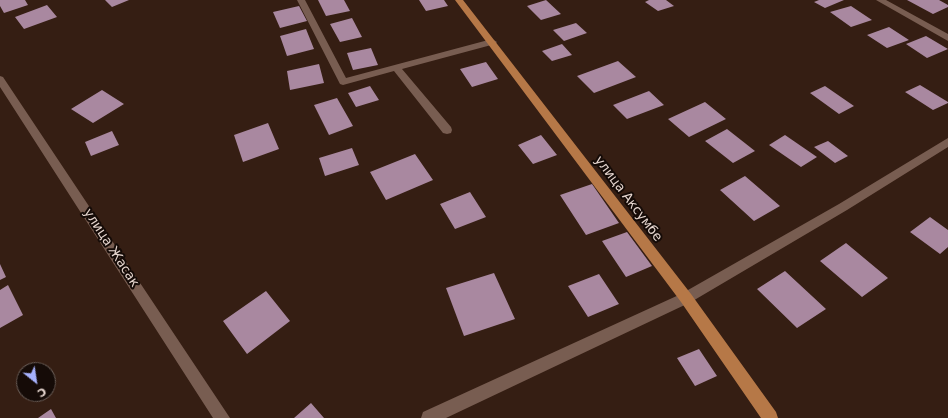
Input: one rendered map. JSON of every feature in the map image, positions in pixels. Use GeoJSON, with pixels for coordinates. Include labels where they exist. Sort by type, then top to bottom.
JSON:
{"type":"FeatureCollection","features":[{"type":"Feature","properties":{"kind":"main road","name":"улица Аксумбе"},"geometry":{"type":"LineString","coordinates":[[459,0],[686,298],[770,418]]}},
{"type":"Feature","properties":{"kind":"street"},"geometry":{"type":"LineString","coordinates":[[301,0],[343,82],[492,42]]}},
{"type":"Feature","properties":{"kind":"street"},"geometry":{"type":"LineString","coordinates":[[880,0],[948,38]]}},
{"type":"Feature","properties":{"kind":"street"},"geometry":{"type":"LineString","coordinates":[[396,68],[447,130]]}},
{"type":"Feature","properties":{"kind":"street","name":"улица Жасак"},"geometry":{"type":"LineString","coordinates":[[1,81],[222,418]]}},
{"type":"Feature","properties":{"kind":"street"},"geometry":{"type":"LineString","coordinates":[[429,418],[686,298],[843,207],[948,142]]}},
{"type":"Feature","properties":{"kind":"building"},"geometry":{"type":"Polygon","coordinates":[[[0,0],[25,0],[28,5],[4,13],[0,6],[0,0]]]}},
{"type":"Feature","properties":{"kind":"building"},"geometry":{"type":"Polygon","coordinates":[[[105,0],[129,0],[112,7],[105,0]]]}},
{"type":"Feature","properties":{"kind":"building"},"geometry":{"type":"Polygon","coordinates":[[[318,0],[344,0],[350,11],[326,16],[318,0]]]}},
{"type":"Feature","properties":{"kind":"building"},"geometry":{"type":"Polygon","coordinates":[[[419,0],[444,0],[448,6],[426,11],[419,0]]]}},
{"type":"Feature","properties":{"kind":"building"},"geometry":{"type":"Polygon","coordinates":[[[546,0],[561,14],[541,20],[527,6],[546,0]]]}},
{"type":"Feature","properties":{"kind":"building"},"geometry":{"type":"Polygon","coordinates":[[[649,0],[666,0],[674,6],[658,11],[645,2],[649,0]]]}},
{"type":"Feature","properties":{"kind":"building"},"geometry":{"type":"Polygon","coordinates":[[[819,0],[844,0],[825,8],[814,2],[819,0]]]}},
{"type":"Feature","properties":{"kind":"building"},"geometry":{"type":"Polygon","coordinates":[[[907,0],[939,0],[948,5],[948,7],[933,14],[907,0]]]}},
{"type":"Feature","properties":{"kind":"building"},"geometry":{"type":"Polygon","coordinates":[[[47,5],[57,17],[24,29],[15,17],[47,5]]]}},
{"type":"Feature","properties":{"kind":"building"},"geometry":{"type":"Polygon","coordinates":[[[299,6],[307,21],[280,28],[273,12],[299,6]]]}},
{"type":"Feature","properties":{"kind":"building"},"geometry":{"type":"Polygon","coordinates":[[[851,6],[872,20],[851,27],[830,12],[851,6]]]}},
{"type":"Feature","properties":{"kind":"building"},"geometry":{"type":"Polygon","coordinates":[[[352,18],[362,37],[340,42],[330,24],[352,18]]]}},
{"type":"Feature","properties":{"kind":"building"},"geometry":{"type":"Polygon","coordinates":[[[576,23],[587,33],[564,41],[553,30],[576,23]]]}},
{"type":"Feature","properties":{"kind":"building"},"geometry":{"type":"Polygon","coordinates":[[[889,27],[909,40],[887,48],[867,35],[889,27]]]}},
{"type":"Feature","properties":{"kind":"building"},"geometry":{"type":"Polygon","coordinates":[[[306,29],[314,49],[287,56],[280,36],[306,29]]]}},
{"type":"Feature","properties":{"kind":"building"},"geometry":{"type":"Polygon","coordinates":[[[926,36],[948,49],[927,58],[906,44],[926,36]]]}},
{"type":"Feature","properties":{"kind":"building"},"geometry":{"type":"Polygon","coordinates":[[[562,44],[572,55],[552,61],[542,51],[562,44]]]}},
{"type":"Feature","properties":{"kind":"building"},"geometry":{"type":"Polygon","coordinates":[[[371,48],[378,65],[353,70],[347,53],[371,48]]]}},
{"type":"Feature","properties":{"kind":"building"},"geometry":{"type":"Polygon","coordinates":[[[618,61],[636,77],[594,93],[577,76],[618,61]]]}},
{"type":"Feature","properties":{"kind":"building"},"geometry":{"type":"Polygon","coordinates":[[[486,62],[498,79],[472,87],[460,69],[486,62]]]}},
{"type":"Feature","properties":{"kind":"building"},"geometry":{"type":"Polygon","coordinates":[[[319,64],[324,83],[290,90],[287,71],[319,64]]]}},
{"type":"Feature","properties":{"kind":"building"},"geometry":{"type":"Polygon","coordinates":[[[920,85],[948,103],[933,110],[905,92],[920,85]]]}},
{"type":"Feature","properties":{"kind":"building"},"geometry":{"type":"Polygon","coordinates":[[[370,86],[379,100],[356,107],[348,93],[370,86]]]}},
{"type":"Feature","properties":{"kind":"building"},"geometry":{"type":"Polygon","coordinates":[[[825,86],[854,106],[839,114],[810,93],[825,86]]]}},
{"type":"Feature","properties":{"kind":"building"},"geometry":{"type":"Polygon","coordinates":[[[102,90],[124,104],[93,123],[71,109],[102,90]]]}},
{"type":"Feature","properties":{"kind":"building"},"geometry":{"type":"Polygon","coordinates":[[[649,91],[664,105],[627,119],[613,105],[649,91]]]}},
{"type":"Feature","properties":{"kind":"building"},"geometry":{"type":"Polygon","coordinates":[[[337,98],[353,126],[329,135],[314,105],[337,98]]]}},
{"type":"Feature","properties":{"kind":"building"},"geometry":{"type":"Polygon","coordinates":[[[705,102],[726,119],[689,137],[668,119],[705,102]]]}},
{"type":"Feature","properties":{"kind":"building"},"geometry":{"type":"Polygon","coordinates":[[[268,123],[279,149],[243,162],[234,135],[268,123]]]}},
{"type":"Feature","properties":{"kind":"building"},"geometry":{"type":"Polygon","coordinates":[[[727,129],[755,151],[733,163],[705,141],[727,129]]]}},
{"type":"Feature","properties":{"kind":"building"},"geometry":{"type":"Polygon","coordinates":[[[112,131],[119,145],[91,156],[85,142],[112,131]]]}},
{"type":"Feature","properties":{"kind":"building"},"geometry":{"type":"Polygon","coordinates":[[[541,135],[557,155],[533,164],[518,145],[541,135]]]}},
{"type":"Feature","properties":{"kind":"building"},"geometry":{"type":"Polygon","coordinates":[[[785,135],[817,157],[801,167],[769,145],[785,135]]]}},
{"type":"Feature","properties":{"kind":"building"},"geometry":{"type":"Polygon","coordinates":[[[828,141],[848,156],[835,163],[814,147],[828,141]]]}},
{"type":"Feature","properties":{"kind":"building"},"geometry":{"type":"Polygon","coordinates":[[[352,148],[359,165],[325,176],[319,158],[352,148]]]}},
{"type":"Feature","properties":{"kind":"building"},"geometry":{"type":"Polygon","coordinates":[[[415,154],[433,180],[386,200],[370,172],[415,154]]]}},
{"type":"Feature","properties":{"kind":"building"},"geometry":{"type":"Polygon","coordinates":[[[745,176],[780,206],[754,221],[720,190],[745,176]]]}},
{"type":"Feature","properties":{"kind":"building"},"geometry":{"type":"Polygon","coordinates":[[[592,184],[619,223],[586,235],[560,195],[592,184]]]}},
{"type":"Feature","properties":{"kind":"building"},"geometry":{"type":"Polygon","coordinates":[[[470,192],[486,217],[455,229],[440,204],[470,192]]]}},
{"type":"Feature","properties":{"kind":"building"},"geometry":{"type":"Polygon","coordinates":[[[930,217],[948,230],[948,247],[940,254],[910,232],[930,217]]]}},
{"type":"Feature","properties":{"kind":"building"},"geometry":{"type":"Polygon","coordinates":[[[627,232],[652,266],[626,277],[602,241],[627,232]]]}},
{"type":"Feature","properties":{"kind":"building"},"geometry":{"type":"Polygon","coordinates":[[[846,243],[888,278],[862,297],[820,261],[846,243]]]}},
{"type":"Feature","properties":{"kind":"building"},"geometry":{"type":"Polygon","coordinates":[[[0,264],[6,277],[0,280],[0,264]]]}},
{"type":"Feature","properties":{"kind":"building"},"geometry":{"type":"Polygon","coordinates":[[[785,271],[826,309],[797,328],[757,289],[785,271]]]}},
{"type":"Feature","properties":{"kind":"building"},"geometry":{"type":"Polygon","coordinates":[[[494,273],[515,319],[464,336],[446,288],[494,273]]]}},
{"type":"Feature","properties":{"kind":"building"},"geometry":{"type":"Polygon","coordinates":[[[599,274],[619,304],[588,317],[568,286],[599,274]]]}},
{"type":"Feature","properties":{"kind":"building"},"geometry":{"type":"Polygon","coordinates":[[[8,285],[23,315],[0,328],[0,290],[8,285]]]}},
{"type":"Feature","properties":{"kind":"building"},"geometry":{"type":"Polygon","coordinates":[[[266,291],[290,321],[247,354],[223,321],[266,291]]]}},
{"type":"Feature","properties":{"kind":"building"},"geometry":{"type":"Polygon","coordinates":[[[699,349],[717,376],[695,386],[677,358],[699,349]]]}},
{"type":"Feature","properties":{"kind":"building"},"geometry":{"type":"Polygon","coordinates":[[[311,403],[324,418],[294,418],[311,403]]]}},
{"type":"Feature","properties":{"kind":"building"},"geometry":{"type":"Polygon","coordinates":[[[51,409],[56,418],[38,418],[51,409]]]}}]}
